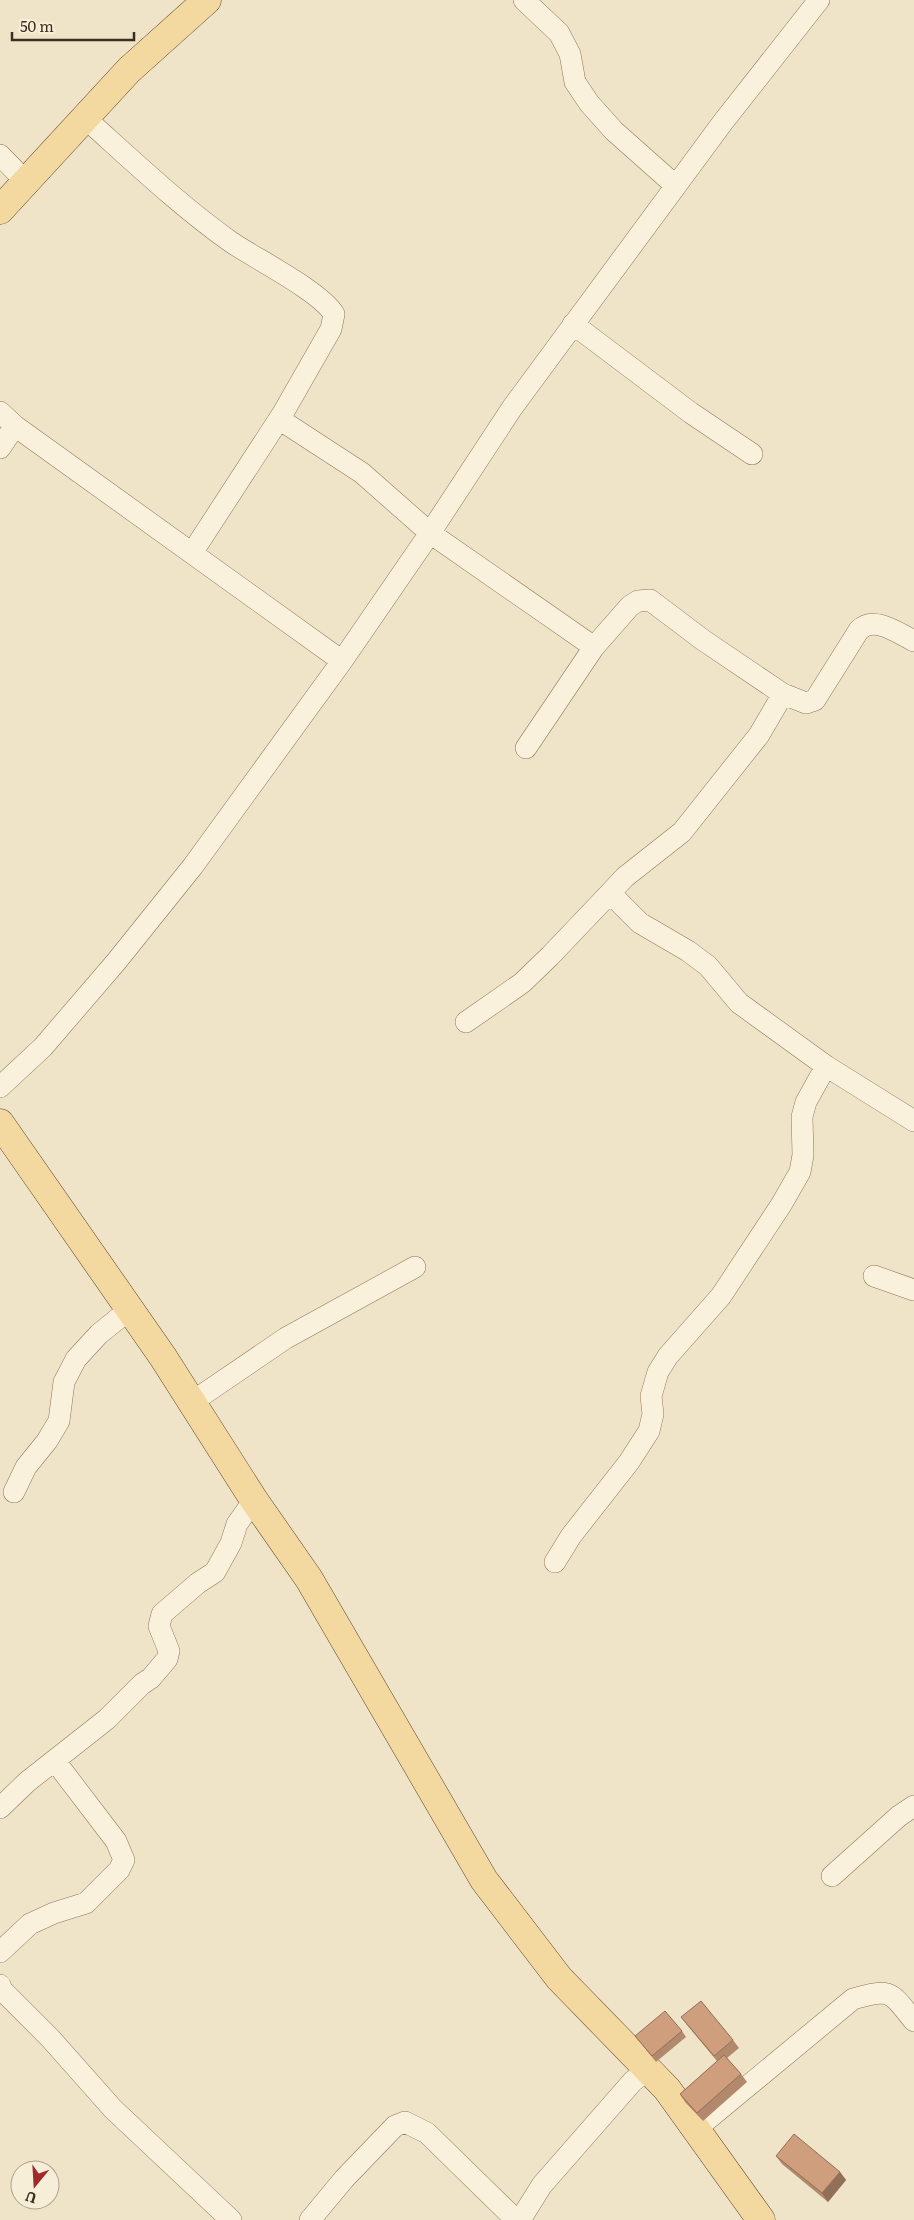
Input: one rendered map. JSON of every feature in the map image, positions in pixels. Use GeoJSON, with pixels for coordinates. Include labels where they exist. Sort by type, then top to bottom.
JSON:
{"type":"FeatureCollection","features":[{"type":"Feature","properties":{"kind":"main road"},"geometry":{"type":"LineString","coordinates":[[0,210],[129,70],[207,0]]}},
{"type":"Feature","properties":{"kind":"main road"},"geometry":{"type":"LineString","coordinates":[[0,1123],[130,1309],[254,1500],[309,1579],[484,1880],[559,1978],[667,2089],[761,2220]]}},
{"type":"Feature","properties":{"kind":"street"},"geometry":{"type":"LineString","coordinates":[[524,0],[559,33],[570,54],[575,82],[589,103],[614,132],[676,186]]}},
{"type":"Feature","properties":{"kind":"street"},"geometry":{"type":"LineString","coordinates":[[0,1087],[44,1048],[193,866],[342,661],[512,408],[723,122],[818,0]]}},
{"type":"Feature","properties":{"kind":"street"},"geometry":{"type":"LineString","coordinates":[[85,118],[158,182],[231,242],[330,306],[334,314],[331,329],[279,419],[192,554]]}},
{"type":"Feature","properties":{"kind":"street"},"geometry":{"type":"LineString","coordinates":[[0,155],[26,182]]}},
{"type":"Feature","properties":{"kind":"street"},"geometry":{"type":"LineString","coordinates":[[574,324],[691,414],[752,454]]}},
{"type":"Feature","properties":{"kind":"street"},"geometry":{"type":"LineString","coordinates":[[0,448],[8,419],[342,661]]}},
{"type":"Feature","properties":{"kind":"street"},"geometry":{"type":"LineString","coordinates":[[279,419],[362,473],[430,532],[594,647]]}},
{"type":"Feature","properties":{"kind":"street"},"geometry":{"type":"LineString","coordinates":[[526,748],[594,647],[630,606],[638,601],[650,600],[703,640],[783,694],[806,702],[815,700],[859,630],[866,624],[878,624],[914,640]]}},
{"type":"Feature","properties":{"kind":"street"},"geometry":{"type":"LineString","coordinates":[[466,1022],[522,983],[625,877],[682,832],[759,734],[783,694]]}},
{"type":"Feature","properties":{"kind":"street"},"geometry":{"type":"LineString","coordinates":[[610,893],[640,923],[688,951],[708,966],[739,1003],[826,1066],[914,1121]]}},
{"type":"Feature","properties":{"kind":"street"},"geometry":{"type":"LineString","coordinates":[[555,1562],[571,1536],[629,1462],[649,1431],[653,1414],[652,1396],[658,1372],[668,1356],[721,1296],[781,1205],[800,1172],[803,1155],[802,1117],[806,1102],[826,1066]]}},
{"type":"Feature","properties":{"kind":"street"},"geometry":{"type":"LineString","coordinates":[[192,1402],[286,1338],[415,1267]]}},
{"type":"Feature","properties":{"kind":"street"},"geometry":{"type":"LineString","coordinates":[[874,1276],[914,1290]]}},
{"type":"Feature","properties":{"kind":"street"},"geometry":{"type":"LineString","coordinates":[[14,1492],[26,1467],[47,1441],[59,1421],[64,1382],[76,1359],[99,1334],[130,1309]]}},
{"type":"Feature","properties":{"kind":"street"},"geometry":{"type":"LineString","coordinates":[[0,1808],[27,1782],[107,1719],[142,1684],[151,1678],[168,1659],[169,1651],[159,1626],[162,1614],[198,1583],[215,1572],[231,1542],[237,1524],[254,1500]]}},
{"type":"Feature","properties":{"kind":"street"},"geometry":{"type":"LineString","coordinates":[[0,1952],[30,1924],[54,1913],[86,1903],[119,1870],[124,1860],[116,1841],[55,1761]]}},
{"type":"Feature","properties":{"kind":"street"},"geometry":{"type":"LineString","coordinates":[[832,1876],[899,1816],[914,1806]]}},
{"type":"Feature","properties":{"kind":"street"},"geometry":{"type":"LineString","coordinates":[[0,1985],[2,1990],[50,2038],[112,2108],[231,2220]]}},
{"type":"Feature","properties":{"kind":"street"},"geometry":{"type":"LineString","coordinates":[[696,2129],[853,1999],[877,1992],[890,1994],[914,2021]]}},
{"type":"Feature","properties":{"kind":"street"},"geometry":{"type":"LineString","coordinates":[[310,2220],[344,2179],[395,2126],[405,2122],[427,2133],[518,2220],[542,2184],[632,2081],[649,2070]]}},
{"type":"Feature","properties":{"kind":"building"},"geometry":{"type":"Polygon","coordinates":[[[701,2001],[733,2040],[714,2056],[681,2017],[701,2001]]]}},
{"type":"Feature","properties":{"kind":"building"},"geometry":{"type":"Polygon","coordinates":[[[665,2011],[682,2031],[652,2056],[635,2036],[665,2011]]]}},
{"type":"Feature","properties":{"kind":"building"},"geometry":{"type":"Polygon","coordinates":[[[724,2055],[741,2074],[697,2113],[680,2094],[724,2055]]]}},
{"type":"Feature","properties":{"kind":"building"},"geometry":{"type":"Polygon","coordinates":[[[794,2134],[840,2172],[822,2193],[776,2156],[794,2134]]]}}]}
